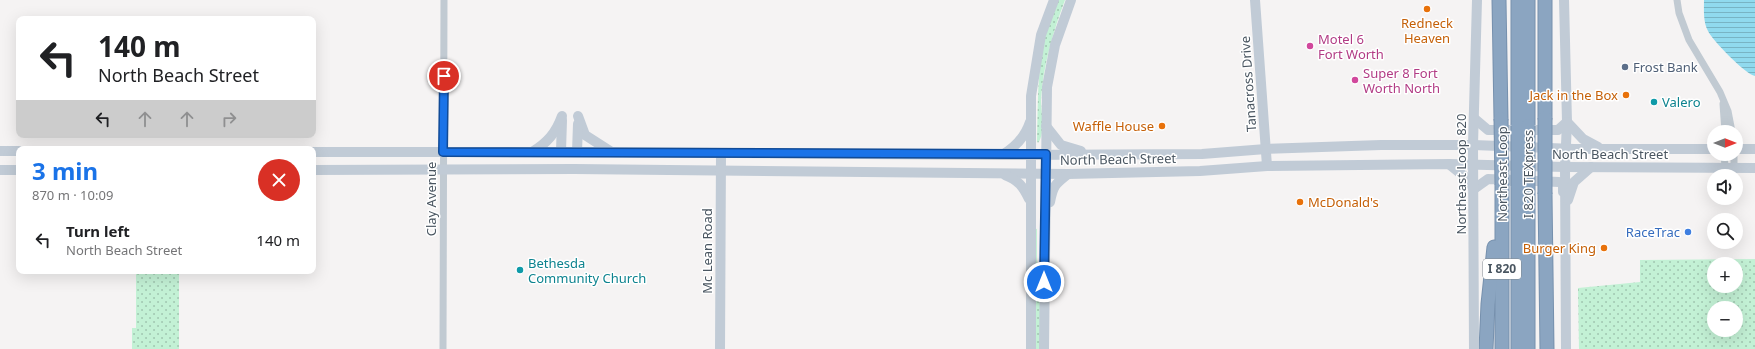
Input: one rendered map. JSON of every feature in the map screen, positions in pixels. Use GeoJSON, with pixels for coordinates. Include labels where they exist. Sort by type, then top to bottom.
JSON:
{"type":"FeatureCollection","features":[{"type":"Feature","properties":{"kind":"highway","name":"Northeast Loop"},"geometry":{"type":"LineString","coordinates":[[1499,0],[1502,187],[1502,349]]}},
{"type":"Feature","properties":{"kind":"highway","name":"I 820 TEXpress"},"geometry":{"type":"LineString","coordinates":[[1518,0],[1523,126],[1523,186],[1518,349]]}},
{"type":"Feature","properties":{"kind":"highway","name":"I 820 TEXpress"},"geometry":{"type":"LineString","coordinates":[[1523,126],[1528,0]]}},
{"type":"Feature","properties":{"kind":"highway"},"geometry":{"type":"LineString","coordinates":[[1545,0],[1547,349]]}},
{"type":"Feature","properties":{"kind":"highway","name":"I 820 TEXpress"},"geometry":{"type":"LineString","coordinates":[[1523,186],[1528,349]]}},
{"type":"Feature","properties":{"kind":"highway"},"geometry":{"type":"LineString","coordinates":[[1486,349],[1488,304],[1494,250],[1495,197],[1502,187]]}},
{"type":"Feature","properties":{"kind":"highway"},"geometry":{"type":"LineString","coordinates":[[1546,260],[1552,274],[1555,349]]}},
{"type":"Feature","properties":{"kind":"main road"},"geometry":{"type":"LineString","coordinates":[[1031,349],[1031,96],[1036,56],[1041,35],[1054,0]]}},
{"type":"Feature","properties":{"kind":"main road"},"geometry":{"type":"LineString","coordinates":[[1044,349],[1046,126],[1050,68],[1071,0]]}},
{"type":"Feature","properties":{"kind":"main road","name":"Tanacross Drive"},"geometry":{"type":"LineString","coordinates":[[1255,0],[1267,166]]}},
{"type":"Feature","properties":{"kind":"main road","name":"Northeast Loop 820"},"geometry":{"type":"LineString","coordinates":[[1474,349],[1474,145],[1477,0]]}},
{"type":"Feature","properties":{"kind":"main road"},"geometry":{"type":"LineString","coordinates":[[1564,0],[1567,122],[1565,148],[1566,349]]}},
{"type":"Feature","properties":{"kind":"main road"},"geometry":{"type":"LineString","coordinates":[[532,152],[549,139],[557,128],[562,116],[561,151]]}},
{"type":"Feature","properties":{"kind":"main road"},"geometry":{"type":"LineString","coordinates":[[577,152],[578,116],[585,135],[612,152]]}},
{"type":"Feature","properties":{"kind":"main road"},"geometry":{"type":"LineString","coordinates":[[1002,155],[1013,149],[1021,139],[1032,116]]}},
{"type":"Feature","properties":{"kind":"main road"},"geometry":{"type":"LineString","coordinates":[[1475,120],[1488,130],[1558,130],[1567,122]]}},
{"type":"Feature","properties":{"kind":"main road"},"geometry":{"type":"LineString","coordinates":[[1567,122],[1583,139],[1600,148]]}},
{"type":"Feature","properties":{"kind":"main road"},"geometry":{"type":"LineString","coordinates":[[1046,126],[1061,145],[1072,149],[1100,154]]}},
{"type":"Feature","properties":{"kind":"main road","name":"North Beach Street"},"geometry":{"type":"LineString","coordinates":[[316,152],[561,151],[1002,155],[1202,154],[1266,149],[1380,145],[1707,149]]}},
{"type":"Feature","properties":{"kind":"main road"},"geometry":{"type":"LineString","coordinates":[[1743,149],[1755,149]]}},
{"type":"Feature","properties":{"kind":"main road"},"geometry":{"type":"LineString","coordinates":[[3,150],[16,151]]}},
{"type":"Feature","properties":{"kind":"main road","name":"Mc Lean Road"},"geometry":{"type":"LineString","coordinates":[[720,349],[721,153]]}},
{"type":"Feature","properties":{"kind":"main road","name":"North Beach Street"},"geometry":{"type":"LineString","coordinates":[[316,170],[582,169],[1000,172],[1068,174],[1200,171],[1267,166],[1449,164],[1565,168],[1755,168]]}},
{"type":"Feature","properties":{"kind":"main road"},"geometry":{"type":"LineString","coordinates":[[1449,164],[1465,177],[1474,189],[1488,179],[1559,182],[1562,184],[1566,207]]}},
{"type":"Feature","properties":{"kind":"main road"},"geometry":{"type":"LineString","coordinates":[[1566,207],[1574,182],[1591,167]]}},
{"type":"Feature","properties":{"kind":"main road"},"geometry":{"type":"LineString","coordinates":[[0,170],[16,170]]}},
{"type":"Feature","properties":{"kind":"main road"},"geometry":{"type":"LineString","coordinates":[[1000,172],[1016,179],[1025,191],[1030,203]]}},
{"type":"Feature","properties":{"kind":"main road"},"geometry":{"type":"LineString","coordinates":[[1045,213],[1050,202],[1052,188],[1068,174]]}},
{"type":"Feature","properties":{"kind":"street","name":"Clay Avenue"},"geometry":{"type":"LineString","coordinates":[[443,349],[444,0]]}},
{"type":"Feature","properties":{"kind":"street"},"geometry":{"type":"LineString","coordinates":[[1677,0],[1679,13],[1689,40],[1720,92],[1728,111],[1731,125]]}},
{"type":"Feature","properties":{"kind":"street"},"geometry":{"type":"LineString","coordinates":[[1723,102],[1725,125]]}},
{"type":"Feature","properties":{"kind":"street"},"geometry":{"type":"LineString","coordinates":[[1727,161],[1730,167]]}},
{"type":"Feature","properties":{"kind":"street"},"geometry":{"type":"LineString","coordinates":[[1730,167],[1732,161]]}},
{"type":"Feature","properties":{"kind":"green space"},"geometry":{"type":"Polygon","coordinates":[[[1057,0],[1065,0],[1056,24],[1046,62],[1041,100],[1042,134],[1038,143],[1039,75],[1042,49],[1049,22],[1057,0]]]}},
{"type":"Feature","properties":{"kind":"green space"},"geometry":{"type":"Polygon","coordinates":[[[1033,228],[1037,229],[1037,261],[1040,279],[1040,349],[1035,349],[1033,228]]]}},
{"type":"Feature","properties":{"kind":"green space"},"geometry":{"type":"Polygon","coordinates":[[[1707,259],[1707,293],[1743,293],[1743,259],[1755,259],[1755,349],[1579,349],[1578,288],[1640,282],[1640,260],[1707,259]]]}},
{"type":"Feature","properties":{"kind":"green space"},"geometry":{"type":"Polygon","coordinates":[[[136,274],[179,274],[179,349],[132,349],[132,328],[136,328],[136,274]]]}},
{"type":"Feature","properties":{"kind":"water"},"geometry":{"type":"Polygon","coordinates":[[[1704,0],[1755,0],[1755,76],[1737,64],[1711,36],[1705,24],[1704,0]]]}},
{"type":"Feature","properties":{"kind":"place","name":"Redneck Heaven"},"geometry":{"type":"Point","coordinates":[1427,9]}},
{"type":"Feature","properties":{"kind":"place","name":"Motel 6 Fort Worth"},"geometry":{"type":"Point","coordinates":[1310,46]}},
{"type":"Feature","properties":{"kind":"place","name":"Frost Bank"},"geometry":{"type":"Point","coordinates":[1625,67]}},
{"type":"Feature","properties":{"kind":"place","name":"Super 8 Fort Worth North"},"geometry":{"type":"Point","coordinates":[1355,80]}},
{"type":"Feature","properties":{"kind":"place","name":"Jack in the Box"},"geometry":{"type":"Point","coordinates":[1626,95]}},
{"type":"Feature","properties":{"kind":"place","name":"Valero"},"geometry":{"type":"Point","coordinates":[1654,102]}},
{"type":"Feature","properties":{"kind":"place","name":"Waffle House"},"geometry":{"type":"Point","coordinates":[1162,126]}},
{"type":"Feature","properties":{"kind":"place","name":"McDonald's"},"geometry":{"type":"Point","coordinates":[1300,202]}},
{"type":"Feature","properties":{"kind":"place","name":"RaceTrac"},"geometry":{"type":"Point","coordinates":[1688,232]}},
{"type":"Feature","properties":{"kind":"place","name":"Burger King"},"geometry":{"type":"Point","coordinates":[1604,248]}},
{"type":"Feature","properties":{"kind":"place","name":"Bethesda Community Church"},"geometry":{"type":"Point","coordinates":[520,270]}},
{"type":"Feature","properties":{"kind":"route"},"geometry":{"type":"LineString","coordinates":[[444,76],[443,152],[624,152],[826,155],[1046,154],[1044,282]]}}]}
